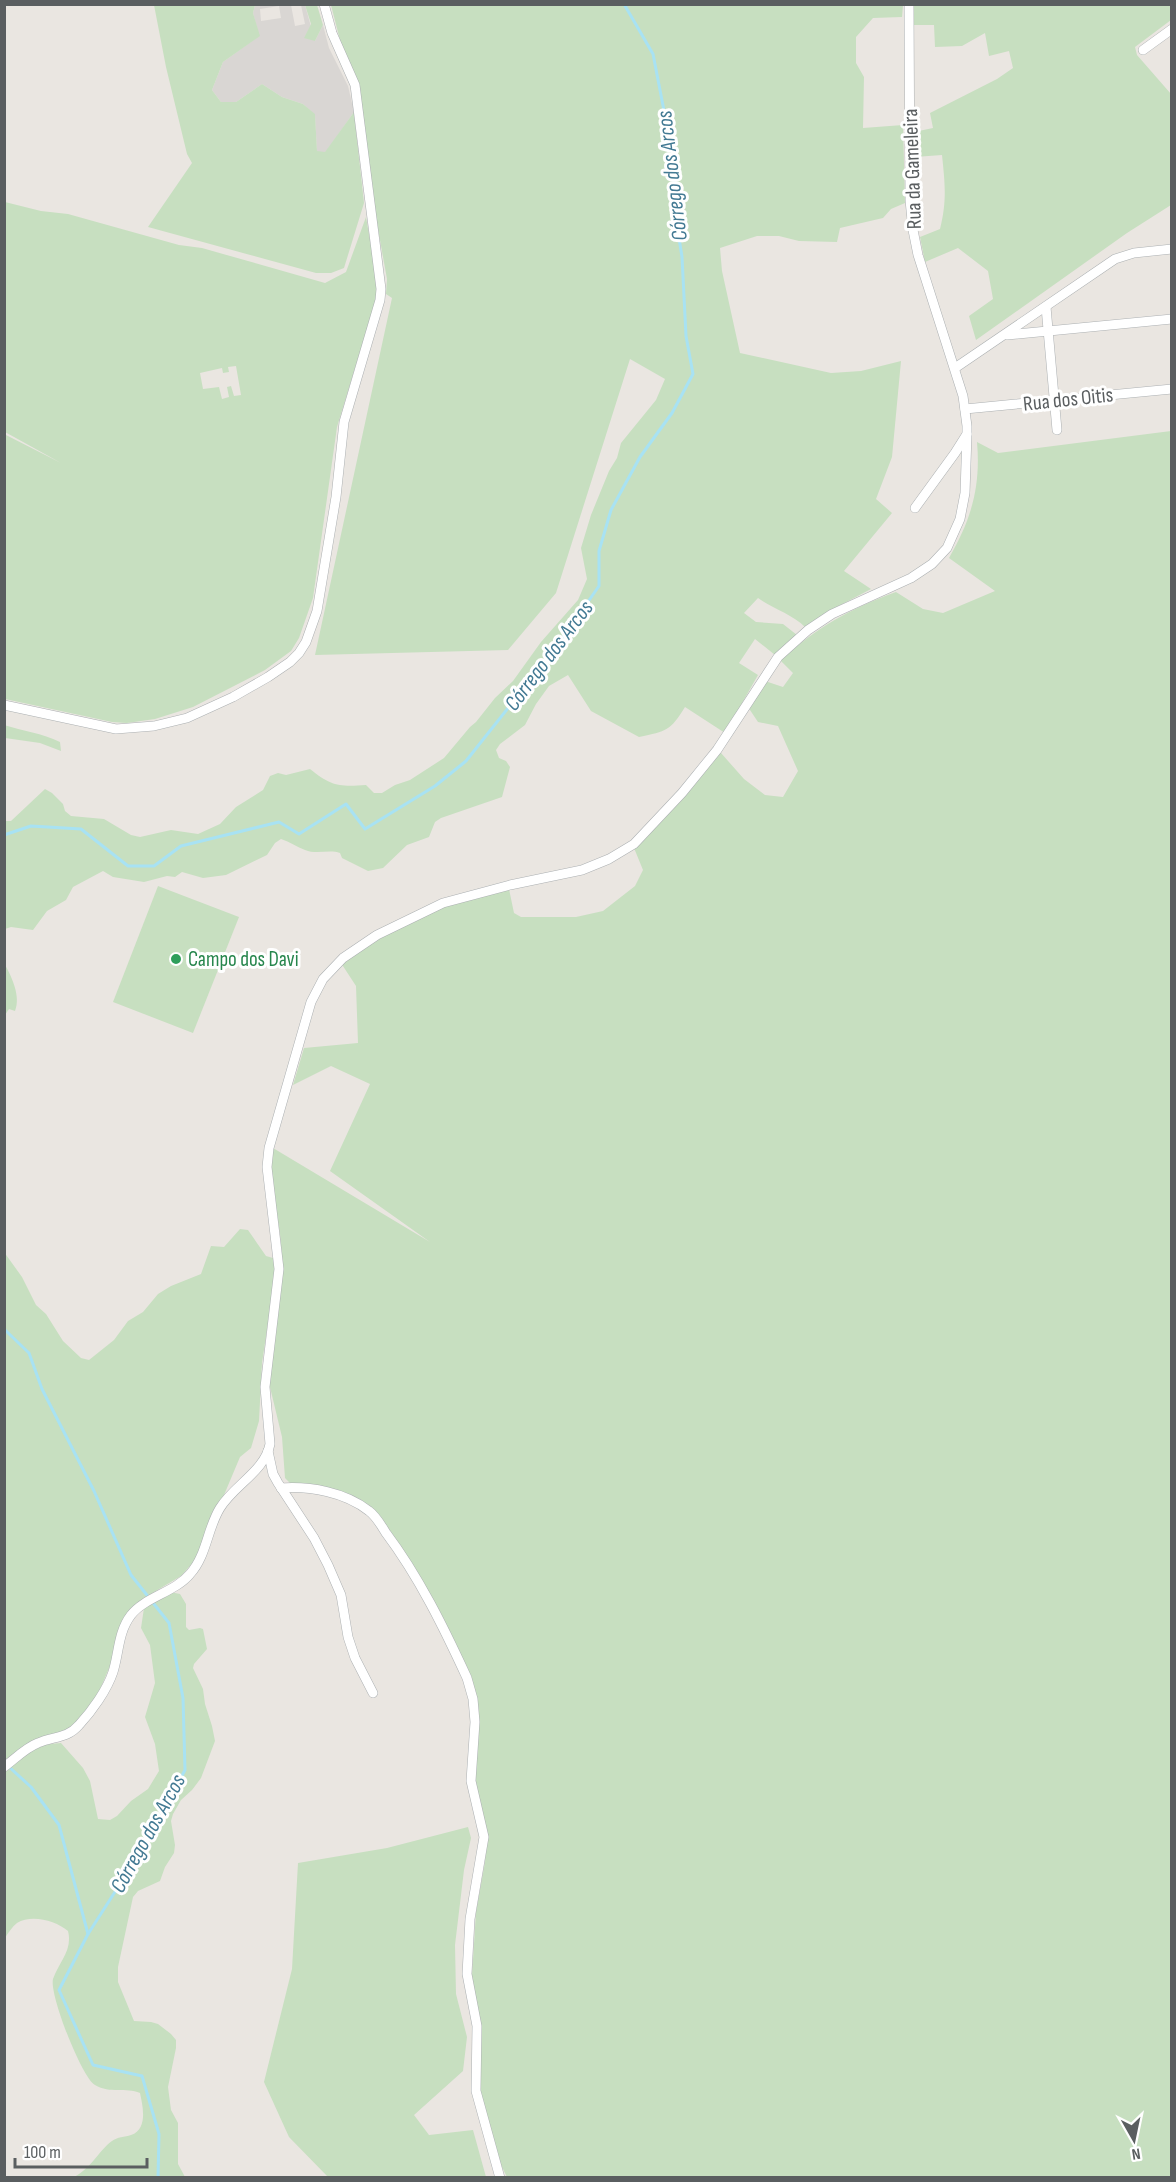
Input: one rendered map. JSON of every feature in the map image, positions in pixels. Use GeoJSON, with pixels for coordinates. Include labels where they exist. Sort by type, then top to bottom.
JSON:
{"type":"FeatureCollection","features":[{"type":"Feature","properties":{"kind":"street"},"geometry":{"type":"LineString","coordinates":[[4,705],[116,729],[154,726],[187,718],[204,711],[268,677],[290,662],[306,642],[321,591],[336,497],[344,422],[380,300],[381,289],[355,85],[333,33],[324,4]]}},
{"type":"Feature","properties":{"kind":"street","name":"Rua da Gameleira"},"geometry":{"type":"LineString","coordinates":[[374,1693],[355,1658],[348,1637],[341,1595],[328,1565],[314,1538],[273,1474],[268,1451],[270,1444],[265,1387],[279,1269],[267,1167],[269,1148],[311,1002],[323,979],[343,958],[377,934],[443,903],[510,885],[582,870],[609,859],[634,844],[682,794],[717,750],[778,657],[808,630],[832,614],[911,578],[932,564],[947,549],[960,519],[965,493],[967,434],[965,409],[955,368],[918,255],[913,230],[910,200],[909,4]]}},
{"type":"Feature","properties":{"kind":"street"},"geometry":{"type":"LineString","coordinates":[[1143,50],[1172,29]]}},
{"type":"Feature","properties":{"kind":"street"},"geometry":{"type":"LineString","coordinates":[[955,368],[1115,259],[1134,253],[1172,249]]}},
{"type":"Feature","properties":{"kind":"street"},"geometry":{"type":"LineString","coordinates":[[1046,307],[1057,430]]}},
{"type":"Feature","properties":{"kind":"street"},"geometry":{"type":"LineString","coordinates":[[1004,335],[1172,319]]}},
{"type":"Feature","properties":{"kind":"street","name":"Rua dos Oitis"},"geometry":{"type":"LineString","coordinates":[[965,409],[1172,389]]}},
{"type":"Feature","properties":{"kind":"street"},"geometry":{"type":"LineString","coordinates":[[915,508],[967,434]]}},
{"type":"Feature","properties":{"kind":"street"},"geometry":{"type":"LineString","coordinates":[[4,1767],[30,1747],[40,1742],[64,1737],[80,1725],[113,1671],[125,1624],[132,1613],[189,1576],[200,1561],[219,1509],[263,1461],[268,1451]]}},
{"type":"Feature","properties":{"kind":"street"},"geometry":{"type":"LineString","coordinates":[[281,1488],[320,1490],[355,1502],[371,1512],[408,1563],[467,1678],[473,1698],[475,1722],[471,1781],[484,1837],[470,1919],[467,1974],[477,2026],[476,2091],[500,2178]]}},
{"type":"Feature","properties":{"kind":"shaded area"},"geometry":{"type":"Polygon","coordinates":[[[255,5],[291,5],[295,26],[305,24],[301,5],[305,5],[315,41],[323,25],[329,48],[348,86],[354,112],[325,153],[317,152],[315,115],[303,104],[282,97],[262,84],[236,102],[221,102],[212,90],[223,62],[259,36],[253,13],[255,5]],[[279,6],[260,9],[261,21],[281,18],[279,6]]]}},
{"type":"Feature","properties":{"kind":"green space"},"geometry":{"type":"Polygon","coordinates":[[[154,5],[255,5],[253,13],[260,36],[223,62],[212,90],[221,102],[236,102],[262,84],[282,97],[303,104],[315,114],[317,151],[325,152],[354,112],[364,203],[344,268],[331,273],[316,273],[148,227],[192,163],[187,154],[166,67],[154,5]]]}},
{"type":"Feature","properties":{"kind":"green space"},"geometry":{"type":"Polygon","coordinates":[[[305,5],[317,5],[323,25],[315,41],[304,38],[311,24],[305,5]]]}},
{"type":"Feature","properties":{"kind":"green space"},"geometry":{"type":"Polygon","coordinates":[[[331,5],[903,5],[902,17],[873,18],[856,37],[856,63],[864,77],[863,128],[903,125],[905,203],[891,209],[883,218],[840,228],[837,242],[799,241],[779,236],[757,236],[720,248],[722,271],[740,353],[831,373],[861,371],[901,361],[892,457],[876,499],[892,513],[844,571],[871,589],[805,627],[758,598],[744,613],[756,622],[783,624],[797,635],[775,655],[755,639],[739,663],[758,675],[725,733],[685,707],[667,729],[639,737],[591,711],[568,675],[549,686],[525,725],[500,744],[496,750],[499,758],[506,761],[510,767],[502,797],[441,818],[435,822],[429,837],[407,845],[383,868],[368,871],[342,858],[340,853],[309,851],[281,839],[275,843],[267,855],[226,875],[203,878],[182,872],[175,877],[167,876],[144,882],[113,877],[103,871],[73,887],[66,900],[47,911],[33,930],[11,927],[5,929],[5,821],[11,821],[45,789],[63,804],[65,811],[71,816],[104,819],[131,835],[140,837],[171,830],[198,834],[220,824],[236,807],[263,790],[270,776],[278,773],[286,775],[310,769],[336,784],[366,785],[374,793],[382,793],[410,780],[444,758],[495,698],[513,681],[541,642],[578,600],[587,579],[581,548],[591,515],[609,471],[617,458],[621,443],[656,400],[665,379],[630,359],[556,593],[508,650],[315,655],[392,298],[386,294],[387,279],[374,207],[358,83],[341,44],[331,5]]]}},
{"type":"Feature","properties":{"kind":"green space"},"geometry":{"type":"Polygon","coordinates":[[[914,5],[1171,5],[1171,20],[1135,47],[1137,55],[1171,94],[1171,205],[1127,233],[976,340],[969,316],[993,299],[988,271],[958,248],[925,262],[920,237],[940,229],[944,201],[944,175],[942,155],[915,157],[914,132],[933,128],[930,113],[997,79],[1013,68],[1009,51],[989,56],[985,33],[962,46],[935,47],[934,25],[912,25],[914,5]]]}},
{"type":"Feature","properties":{"kind":"green space"},"geometry":{"type":"Polygon","coordinates":[[[5,202],[41,211],[68,214],[179,245],[202,248],[325,283],[346,272],[366,217],[377,280],[377,296],[337,427],[313,598],[299,638],[291,651],[265,670],[193,707],[155,719],[127,723],[112,722],[5,699],[4,434],[61,463],[5,432],[5,202]],[[236,366],[228,367],[229,372],[223,373],[222,368],[200,373],[203,389],[219,387],[222,399],[229,397],[227,387],[231,386],[234,396],[241,395],[236,366]]]}},
{"type":"Feature","properties":{"kind":"green space"},"geometry":{"type":"Polygon","coordinates":[[[1171,431],[1171,2177],[507,2177],[501,2165],[480,2091],[472,1975],[476,1912],[485,1862],[487,1833],[475,1790],[477,1699],[417,1572],[375,1512],[319,1488],[290,1483],[285,1478],[282,1437],[269,1383],[283,1269],[270,1169],[273,1148],[430,1242],[330,1171],[370,1084],[331,1066],[293,1085],[304,1048],[358,1043],[356,986],[341,963],[378,939],[444,907],[509,889],[514,913],[521,917],[576,917],[603,911],[635,886],[643,870],[634,848],[721,753],[744,779],[765,795],[783,797],[798,771],[778,726],[758,722],[748,707],[765,681],[783,687],[793,673],[780,660],[835,620],[863,605],[896,592],[923,609],[943,613],[995,591],[949,558],[973,503],[977,474],[977,442],[998,453],[1171,431]]]}},
{"type":"Feature","properties":{"kind":"green space"},"geometry":{"type":"Polygon","coordinates":[[[4,725],[60,742],[61,751],[40,743],[5,738],[4,725]]]}},
{"type":"Feature","properties":{"kind":"green space","name":"Campo dos Davi"},"geometry":{"type":"Polygon","coordinates":[[[158,886],[239,917],[193,1033],[113,1002],[158,886]]]}},
{"type":"Feature","properties":{"kind":"green space"},"geometry":{"type":"Polygon","coordinates":[[[5,965],[13,981],[17,1005],[15,1011],[9,1009],[5,1015],[5,965]]]}},
{"type":"Feature","properties":{"kind":"green space"},"geometry":{"type":"Polygon","coordinates":[[[240,1229],[248,1230],[266,1256],[273,1258],[276,1270],[262,1363],[259,1421],[251,1448],[240,1457],[216,1508],[196,1559],[181,1576],[136,1605],[98,1694],[72,1730],[4,1762],[4,1252],[22,1277],[36,1305],[46,1314],[63,1341],[81,1358],[89,1360],[114,1340],[128,1321],[143,1312],[158,1294],[201,1274],[211,1246],[224,1247],[240,1229]]]}},
{"type":"Feature","properties":{"kind":"green space"},"geometry":{"type":"Polygon","coordinates":[[[170,1592],[180,1594],[186,1604],[186,1627],[189,1630],[203,1629],[207,1649],[193,1668],[203,1689],[215,1741],[201,1778],[181,1800],[173,1814],[171,1821],[174,1853],[160,1881],[138,1891],[133,1897],[118,1967],[118,1982],[134,2021],[158,2024],[176,2040],[168,2087],[171,2110],[178,2123],[178,2164],[185,2177],[74,2177],[86,2169],[112,2141],[131,2135],[140,2128],[143,2117],[140,2093],[101,2088],[89,2079],[82,2068],[61,2017],[53,1988],[53,1979],[69,1944],[68,1931],[51,1922],[30,1919],[17,1923],[5,1938],[5,1769],[38,1745],[61,1743],[83,1768],[90,1781],[98,1819],[110,1820],[117,1816],[131,1801],[148,1789],[159,1771],[155,1744],[145,1717],[155,1683],[150,1645],[141,1628],[144,1608],[170,1592]]]}},
{"type":"Feature","properties":{"kind":"green space"},"geometry":{"type":"Polygon","coordinates":[[[468,1827],[471,1838],[464,1870],[455,1945],[456,1994],[467,2037],[463,2071],[414,2115],[429,2135],[473,2130],[486,2177],[328,2177],[289,2137],[264,2082],[292,1969],[298,1863],[387,1848],[468,1827]]]}},
{"type":"Feature","properties":{"kind":"waterway","name":"Córrego dos Arcos"},"geometry":{"type":"LineString","coordinates":[[4,835],[31,826],[81,829],[128,866],[154,866],[181,846],[279,822],[299,834],[346,804],[365,829],[435,786],[466,761],[555,649],[599,586],[599,551],[611,510],[640,457],[672,413],[693,374],[686,336],[673,157],[653,54],[624,4]]}},
{"type":"Feature","properties":{"kind":"waterway","name":"Córrego dos Arcos"},"geometry":{"type":"LineString","coordinates":[[4,1329],[29,1353],[42,1389],[94,1491],[131,1575],[169,1623],[183,1698],[185,1770],[145,1845],[88,1934],[59,1990],[93,2065],[142,2076],[159,2134],[158,2178]]}},
{"type":"Feature","properties":{"kind":"waterway"},"geometry":{"type":"LineString","coordinates":[[8,1766],[31,1787],[59,1825],[88,1934]]}},
{"type":"Feature","properties":{"kind":"place","name":"Campo dos Davi"},"geometry":{"type":"Point","coordinates":[176,959]}}]}
